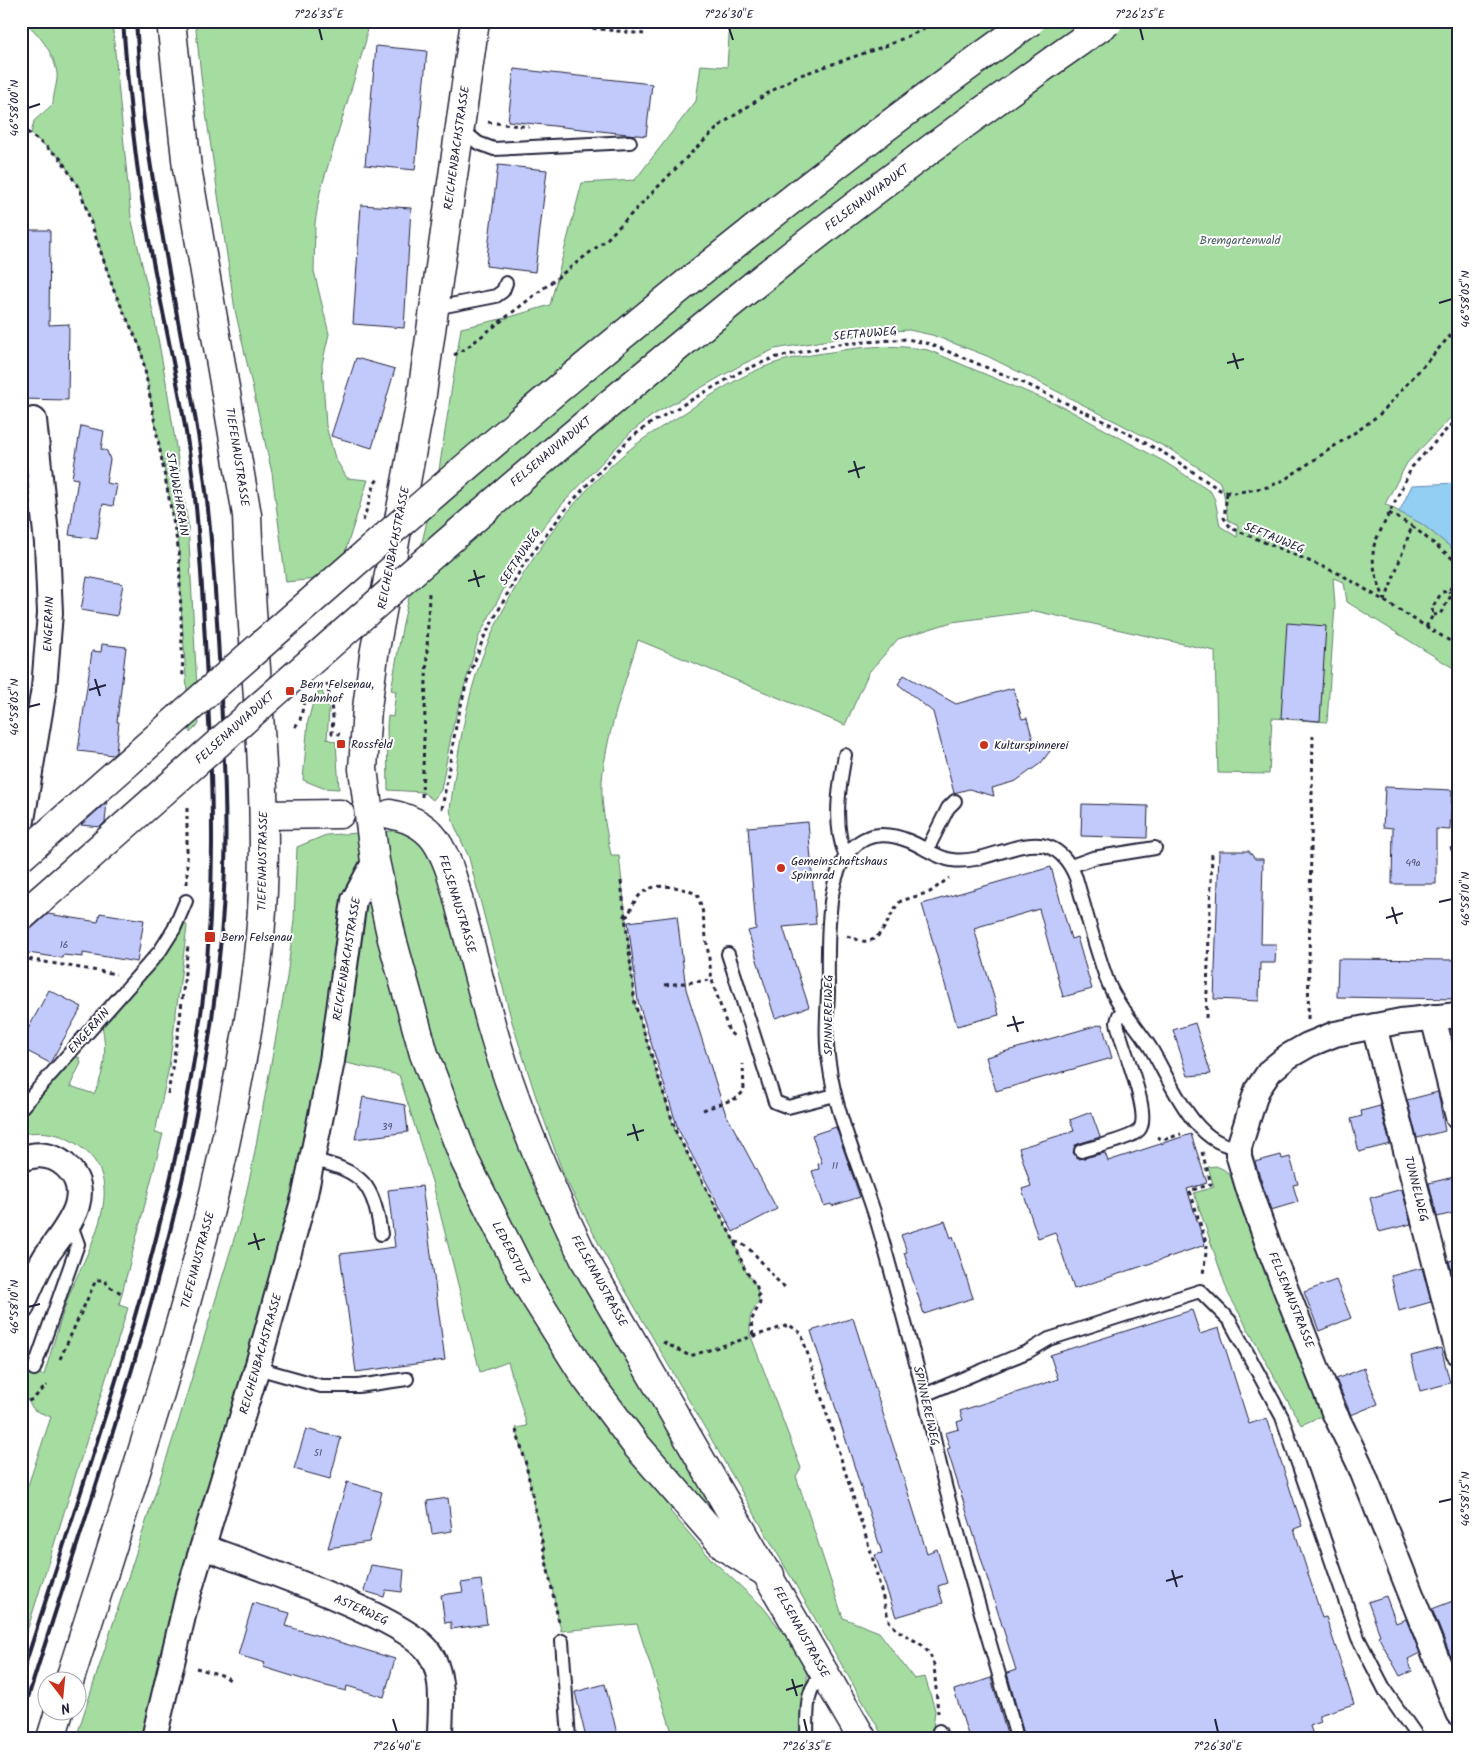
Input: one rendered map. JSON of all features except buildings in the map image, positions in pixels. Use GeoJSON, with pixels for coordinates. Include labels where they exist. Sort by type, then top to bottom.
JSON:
{"type":"FeatureCollection","features":[{"type":"Feature","properties":{"kind":"main road","name":"TIEFENAUSTRASSE"},"geometry":{"type":"LineString","coordinates":[[72,1672],[167,1372],[219,1176],[242,1058],[260,943],[264,815],[261,729],[248,561],[247,515],[187,168],[171,21]]}},
{"type":"Feature","properties":{"kind":"main road","name":"REICHENBACHSTRASSE"},"geometry":{"type":"LineString","coordinates":[[375,861],[363,769],[367,708],[374,655],[421,401],[475,21]]}},
{"type":"Feature","properties":{"kind":"main road"},"geometry":{"type":"LineString","coordinates":[[21,857],[363,555],[593,359],[813,182],[1031,21]]}},
{"type":"Feature","properties":{"kind":"main road","name":"FELSENAUVIADUKT"},"geometry":{"type":"LineString","coordinates":[[21,917],[401,582],[627,389],[736,299],[858,204],[1109,21]]}},
{"type":"Feature","properties":{"kind":"main road"},"geometry":{"type":"LineString","coordinates":[[264,815],[340,814]]}},
{"type":"Feature","properties":{"kind":"main road","name":"FELSENAUSTRASSE"},"geometry":{"type":"LineString","coordinates":[[390,814],[405,817],[418,823],[439,844],[454,883],[492,1026],[548,1184],[585,1260],[770,1575],[861,1738]]}},
{"type":"Feature","properties":{"kind":"main road","name":"LEDERSTUTZ"},"geometry":{"type":"LineString","coordinates":[[375,861],[392,939],[424,1054],[465,1161],[528,1286],[586,1378],[636,1445],[725,1547],[770,1575]]}},
{"type":"Feature","properties":{"kind":"main road"},"geometry":{"type":"LineString","coordinates":[[51,1738],[56,1722]]}},
{"type":"Feature","properties":{"kind":"street","name":"ENGERAIN"},"geometry":{"type":"LineString","coordinates":[[21,826],[44,688],[50,613],[47,543],[34,420]]}},
{"type":"Feature","properties":{"kind":"street","name":"REICHENBACHSTRASSE"},"geometry":{"type":"LineString","coordinates":[[154,1738],[188,1595],[258,1368],[314,1160],[332,1061],[354,900],[375,861]]}},
{"type":"Feature","properties":{"kind":"street","name":"FELSENAUSTRASSE"},"geometry":{"type":"LineString","coordinates":[[1458,1015],[1432,1017],[1335,1034],[1308,1045],[1277,1064],[1264,1079],[1250,1108],[1239,1147],[1239,1158],[1268,1244],[1334,1412],[1359,1463],[1458,1713]]}},
{"type":"Feature","properties":{"kind":"street"},"geometry":{"type":"LineString","coordinates":[[1432,1017],[1458,1117]]}},
{"type":"Feature","properties":{"kind":"street","name":"TUNNELWEG"},"geometry":{"type":"LineString","coordinates":[[1374,1026],[1458,1352]]}},
{"type":"Feature","properties":{"kind":"street"},"geometry":{"type":"LineString","coordinates":[[21,1159],[46,1155],[55,1158],[69,1169],[77,1184],[78,1194],[76,1213],[46,1256],[21,1308]]}},
{"type":"Feature","properties":{"kind":"street","name":"ASTERWEG"},"geometry":{"type":"LineString","coordinates":[[203,1547],[343,1602],[413,1636],[430,1653],[438,1672],[441,1692],[440,1738]]}},
{"type":"Feature","properties":{"kind":"lane"},"geometry":{"type":"LineString","coordinates":[[460,128],[478,143],[494,149],[630,142]]}},
{"type":"Feature","properties":{"kind":"lane"},"geometry":{"type":"LineString","coordinates":[[434,304],[445,306],[496,296],[503,291],[506,283]]}},
{"type":"Feature","properties":{"kind":"lane"},"geometry":{"type":"LineString","coordinates":[[845,755],[839,790],[839,834],[845,854],[861,841],[879,836],[901,838],[943,858],[960,861],[1014,847],[1035,845],[1052,850],[1071,866],[1108,982],[1125,1011],[1192,1118],[1214,1141],[1230,1147],[1239,1147]]}},
{"type":"Feature","properties":{"kind":"lane"},"geometry":{"type":"LineString","coordinates":[[927,850],[948,808],[955,801]]}},
{"type":"Feature","properties":{"kind":"lane"},"geometry":{"type":"LineString","coordinates":[[1071,866],[1093,858],[1155,848]]}},
{"type":"Feature","properties":{"kind":"lane","name":"SPINNEREIWEG"},"geometry":{"type":"LineString","coordinates":[[845,854],[835,876],[828,935],[827,1045],[835,1095],[877,1222],[924,1396],[946,1489],[1017,1738]]}},
{"type":"Feature","properties":{"kind":"lane","name":"ENGERAIN"},"geometry":{"type":"LineString","coordinates":[[21,1108],[167,941],[186,901]]}},
{"type":"Feature","properties":{"kind":"lane"},"geometry":{"type":"LineString","coordinates":[[728,954],[772,1094],[780,1105],[796,1106],[835,1095]]}},
{"type":"Feature","properties":{"kind":"lane"},"geometry":{"type":"LineString","coordinates":[[1081,1151],[1134,1134],[1142,1126],[1143,1118],[1140,1102],[1117,1022],[1119,1015],[1125,1011]]}},
{"type":"Feature","properties":{"kind":"lane"},"geometry":{"type":"LineString","coordinates":[[314,1160],[349,1171],[368,1188],[374,1198],[381,1234]]}},
{"type":"Feature","properties":{"kind":"lane"},"geometry":{"type":"LineString","coordinates":[[34,1369],[78,1244],[74,1233],[67,1227]]}},
{"type":"Feature","properties":{"kind":"lane"},"geometry":{"type":"LineString","coordinates":[[924,1396],[1029,1351],[1050,1339],[1200,1291],[1230,1322],[1282,1417],[1358,1638],[1386,1692],[1418,1738]]}},
{"type":"Feature","properties":{"kind":"lane"},"geometry":{"type":"LineString","coordinates":[[258,1368],[321,1386],[358,1386],[406,1379]]}},
{"type":"Feature","properties":{"kind":"lane"},"geometry":{"type":"LineString","coordinates":[[562,1641],[569,1738]]}},
{"type":"Feature","properties":{"kind":"lane"},"geometry":{"type":"LineString","coordinates":[[807,1738],[810,1691],[815,1680],[825,1674]]}},
{"type":"Feature","properties":{"kind":"path"},"geometry":{"type":"LineString","coordinates":[[529,21],[644,34]]}},
{"type":"Feature","properties":{"kind":"path"},"geometry":{"type":"LineString","coordinates":[[452,356],[465,350],[606,240],[723,123],[764,95],[795,77],[881,48],[942,21]]}},
{"type":"Feature","properties":{"kind":"path","name":"STAUWEHRRAIN"},"geometry":{"type":"LineString","coordinates":[[21,127],[60,158],[72,174],[80,190],[114,291],[141,349],[179,552],[183,684]]}},
{"type":"Feature","properties":{"kind":"path"},"geometry":{"type":"LineString","coordinates":[[1227,493],[1255,490],[1284,480],[1363,427],[1380,413],[1458,327]]}},
{"type":"Feature","properties":{"kind":"path","name":"SEFTAUWEG"},"geometry":{"type":"LineString","coordinates":[[439,817],[442,811],[456,726],[466,685],[483,639],[522,567],[548,530],[629,439],[658,418],[740,372],[773,358],[800,351],[874,340],[906,339],[930,344],[1024,383],[1120,429],[1169,456],[1227,493],[1224,518],[1235,531],[1342,575],[1458,646]]}},
{"type":"Feature","properties":{"kind":"path"},"geometry":{"type":"LineString","coordinates":[[1385,602],[1372,556],[1375,542],[1412,468],[1458,417]]}},
{"type":"Feature","properties":{"kind":"path"},"geometry":{"type":"LineString","coordinates":[[1389,513],[1412,526],[1458,563]]}},
{"type":"Feature","properties":{"kind":"path"},"geometry":{"type":"LineString","coordinates":[[1385,602],[1412,526]]}},
{"type":"Feature","properties":{"kind":"path"},"geometry":{"type":"LineString","coordinates":[[1433,616],[1440,614],[1451,596],[1449,591],[1458,576]]}},
{"type":"Feature","properties":{"kind":"path"},"geometry":{"type":"LineString","coordinates":[[422,802],[429,591]]}},
{"type":"Feature","properties":{"kind":"path"},"geometry":{"type":"LineString","coordinates":[[1426,627],[1433,616],[1432,608],[1442,592],[1449,591]]}},
{"type":"Feature","properties":{"kind":"path"},"geometry":{"type":"LineString","coordinates":[[328,676],[333,717],[332,733],[343,734]]}},
{"type":"Feature","properties":{"kind":"path"},"geometry":{"type":"LineString","coordinates":[[1308,1045],[1313,736]]}},
{"type":"Feature","properties":{"kind":"path"},"geometry":{"type":"LineString","coordinates":[[168,1094],[181,1011],[189,936],[186,901],[187,796]]}},
{"type":"Feature","properties":{"kind":"path"},"geometry":{"type":"LineString","coordinates":[[1451,847],[1458,867]]}},
{"type":"Feature","properties":{"kind":"path"},"geometry":{"type":"LineString","coordinates":[[1206,1018],[1212,854]]}},
{"type":"Feature","properties":{"kind":"path"},"geometry":{"type":"LineString","coordinates":[[828,935],[846,936],[863,941],[874,938],[880,933],[897,904],[906,899],[930,892],[952,875],[960,861]]}},
{"type":"Feature","properties":{"kind":"path"},"geometry":{"type":"LineString","coordinates":[[621,881],[635,988],[635,1004],[672,1122],[734,1242],[744,1270],[755,1283],[758,1291],[760,1303],[751,1321],[753,1336]]}},
{"type":"Feature","properties":{"kind":"path"},"geometry":{"type":"LineString","coordinates":[[625,917],[629,915],[638,894],[647,888],[657,886],[680,889],[697,894],[702,908],[712,980],[731,1035],[751,1031]]}},
{"type":"Feature","properties":{"kind":"path"},"geometry":{"type":"LineString","coordinates":[[21,958],[136,977]]}},
{"type":"Feature","properties":{"kind":"path"},"geometry":{"type":"LineString","coordinates":[[665,985],[712,980]]}},
{"type":"Feature","properties":{"kind":"path"},"geometry":{"type":"LineString","coordinates":[[703,1110],[737,1098],[744,1091],[742,1066],[744,1062],[760,1058]]}},
{"type":"Feature","properties":{"kind":"path"},"geometry":{"type":"LineString","coordinates":[[672,1122],[677,1120]]}},
{"type":"Feature","properties":{"kind":"path"},"geometry":{"type":"LineString","coordinates":[[1200,1291],[1208,1246],[1190,1191],[1211,1184],[1205,1166]]}},
{"type":"Feature","properties":{"kind":"path"},"geometry":{"type":"LineString","coordinates":[[734,1242],[741,1242],[763,1262],[778,1282],[785,1287]]}},
{"type":"Feature","properties":{"kind":"path"},"geometry":{"type":"LineString","coordinates":[[58,1361],[96,1280],[104,1280],[110,1287],[123,1294]]}},
{"type":"Feature","properties":{"kind":"path"},"geometry":{"type":"LineString","coordinates":[[687,1355],[693,1356],[789,1326],[801,1333],[872,1556],[889,1621],[897,1630],[922,1645],[933,1659],[940,1735]]}},
{"type":"Feature","properties":{"kind":"path"},"geometry":{"type":"LineString","coordinates":[[21,1404],[33,1399],[51,1377]]}},
{"type":"Feature","properties":{"kind":"path"},"geometry":{"type":"LineString","coordinates":[[516,1430],[552,1584],[562,1641]]}},
{"type":"Feature","properties":{"kind":"path"},"geometry":{"type":"LineString","coordinates":[[188,1665],[225,1676],[232,1682]]}},
{"type":"Feature","properties":{"kind":"green space"},"geometry":{"type":"Polygon","coordinates":[[[23,21],[112,21],[131,217],[154,316],[188,524],[199,724],[190,733],[181,606],[180,552],[141,349],[114,291],[81,190],[60,158],[31,134],[34,121],[53,104],[57,73],[49,51],[34,31],[23,21]]]}},
{"type":"Feature","properties":{"kind":"green space"},"geometry":{"type":"Polygon","coordinates":[[[195,21],[367,21],[366,40],[320,192],[315,223],[314,271],[329,334],[322,364],[326,426],[335,458],[347,478],[368,480],[337,577],[286,582],[272,473],[235,310],[203,93],[195,21]]]}},
{"type":"Feature","properties":{"kind":"green space","name":"Bremgartenwald"},"geometry":{"type":"Polygon","coordinates":[[[730,21],[1458,21],[1458,413],[1456,412],[1407,463],[1385,504],[1422,524],[1458,553],[1458,671],[1347,602],[1344,582],[1333,578],[1335,606],[1327,722],[1272,718],[1269,774],[1218,773],[1215,651],[1035,611],[952,622],[898,639],[869,672],[845,725],[638,640],[623,688],[606,754],[602,792],[611,855],[619,855],[635,1004],[676,1133],[733,1239],[745,1270],[757,1287],[759,1300],[750,1317],[750,1334],[801,1468],[796,1476],[843,1618],[879,1632],[914,1679],[925,1677],[935,1710],[933,1729],[935,1738],[884,1738],[602,1250],[564,1176],[512,1022],[469,858],[451,815],[450,809],[456,766],[474,681],[501,613],[531,562],[567,513],[607,469],[650,435],[738,379],[761,368],[786,360],[868,347],[892,346],[928,350],[1065,408],[1165,462],[1211,492],[1215,500],[1220,526],[1237,537],[1238,525],[1228,520],[1223,490],[1219,481],[1173,451],[987,356],[932,335],[909,330],[877,332],[775,349],[743,364],[653,415],[631,432],[564,502],[543,527],[517,564],[479,636],[453,726],[441,790],[433,800],[423,792],[388,790],[387,725],[388,716],[393,717],[396,691],[391,690],[403,623],[439,470],[461,328],[510,317],[550,305],[582,183],[635,180],[696,101],[701,65],[727,67],[730,21]]]}},
{"type":"Feature","properties":{"kind":"green space"},"geometry":{"type":"Polygon","coordinates":[[[322,691],[329,710],[327,739],[336,742],[339,789],[323,788],[303,780],[308,721],[315,695],[322,691]]]}},
{"type":"Feature","properties":{"kind":"green space"},"geometry":{"type":"Polygon","coordinates":[[[418,824],[428,831],[516,1100],[768,1576],[681,1499],[670,1511],[712,1560],[763,1607],[792,1644],[807,1674],[807,1738],[674,1738],[637,1624],[561,1631],[525,1460],[516,1428],[527,1426],[508,1362],[480,1372],[433,1185],[399,1075],[320,1057],[293,1189],[275,1262],[173,1612],[141,1738],[76,1738],[81,1722],[88,1722],[88,1701],[179,1420],[241,1216],[251,1172],[287,977],[294,920],[297,847],[326,835],[392,831],[418,824]]]}},
{"type":"Feature","properties":{"kind":"green space"},"geometry":{"type":"Polygon","coordinates":[[[183,923],[187,927],[169,1067],[155,1133],[163,1134],[119,1305],[128,1308],[21,1650],[21,1506],[51,1417],[34,1410],[21,1391],[21,1369],[44,1375],[68,1298],[100,1221],[104,1201],[103,1181],[96,1164],[82,1148],[68,1139],[53,1134],[38,1132],[21,1134],[21,1120],[73,1058],[79,1057],[81,1063],[70,1086],[94,1094],[101,1077],[104,1061],[102,1025],[170,948],[183,923]]]}},
{"type":"Feature","properties":{"kind":"green space"},"geometry":{"type":"Polygon","coordinates":[[[1216,1166],[1232,1176],[1247,1225],[1265,1265],[1324,1415],[1301,1425],[1228,1293],[1194,1193],[1214,1187],[1208,1167],[1216,1166]]]}},
{"type":"Feature","properties":{"kind":"water"},"geometry":{"type":"Polygon","coordinates":[[[1458,483],[1458,553],[1422,524],[1399,512],[1412,485],[1458,483]]]}},
{"type":"Feature","properties":{"kind":"railway"},"geometry":{"type":"LineString","coordinates":[[21,1678],[103,1423],[153,1252],[174,1165],[191,1078],[208,954],[212,846],[211,774],[203,604],[196,507],[187,436],[152,259],[138,173],[123,21]]}},
{"type":"Feature","properties":{"kind":"railway"},"geometry":{"type":"LineString","coordinates":[[21,1720],[121,1406],[152,1300],[179,1193],[201,1086],[217,978],[225,868],[223,749],[217,616],[210,525],[203,464],[146,134],[136,21]]}},
{"type":"Feature","properties":{"kind":"place","name":"Bern Felsenau, Bahnhof"},"geometry":{"type":"Point","coordinates":[290,691]}},
{"type":"Feature","properties":{"kind":"place","name":"Rossfeld"},"geometry":{"type":"Point","coordinates":[341,744]}},
{"type":"Feature","properties":{"kind":"place","name":"Kulturspinnerei"},"geometry":{"type":"Point","coordinates":[984,745]}},
{"type":"Feature","properties":{"kind":"place","name":"Gemeinschaftshaus Spinnrad"},"geometry":{"type":"Point","coordinates":[781,868]}},
{"type":"Feature","properties":{"kind":"place","name":"Bern Felsenau"},"geometry":{"type":"Point","coordinates":[210,937]}}]}
